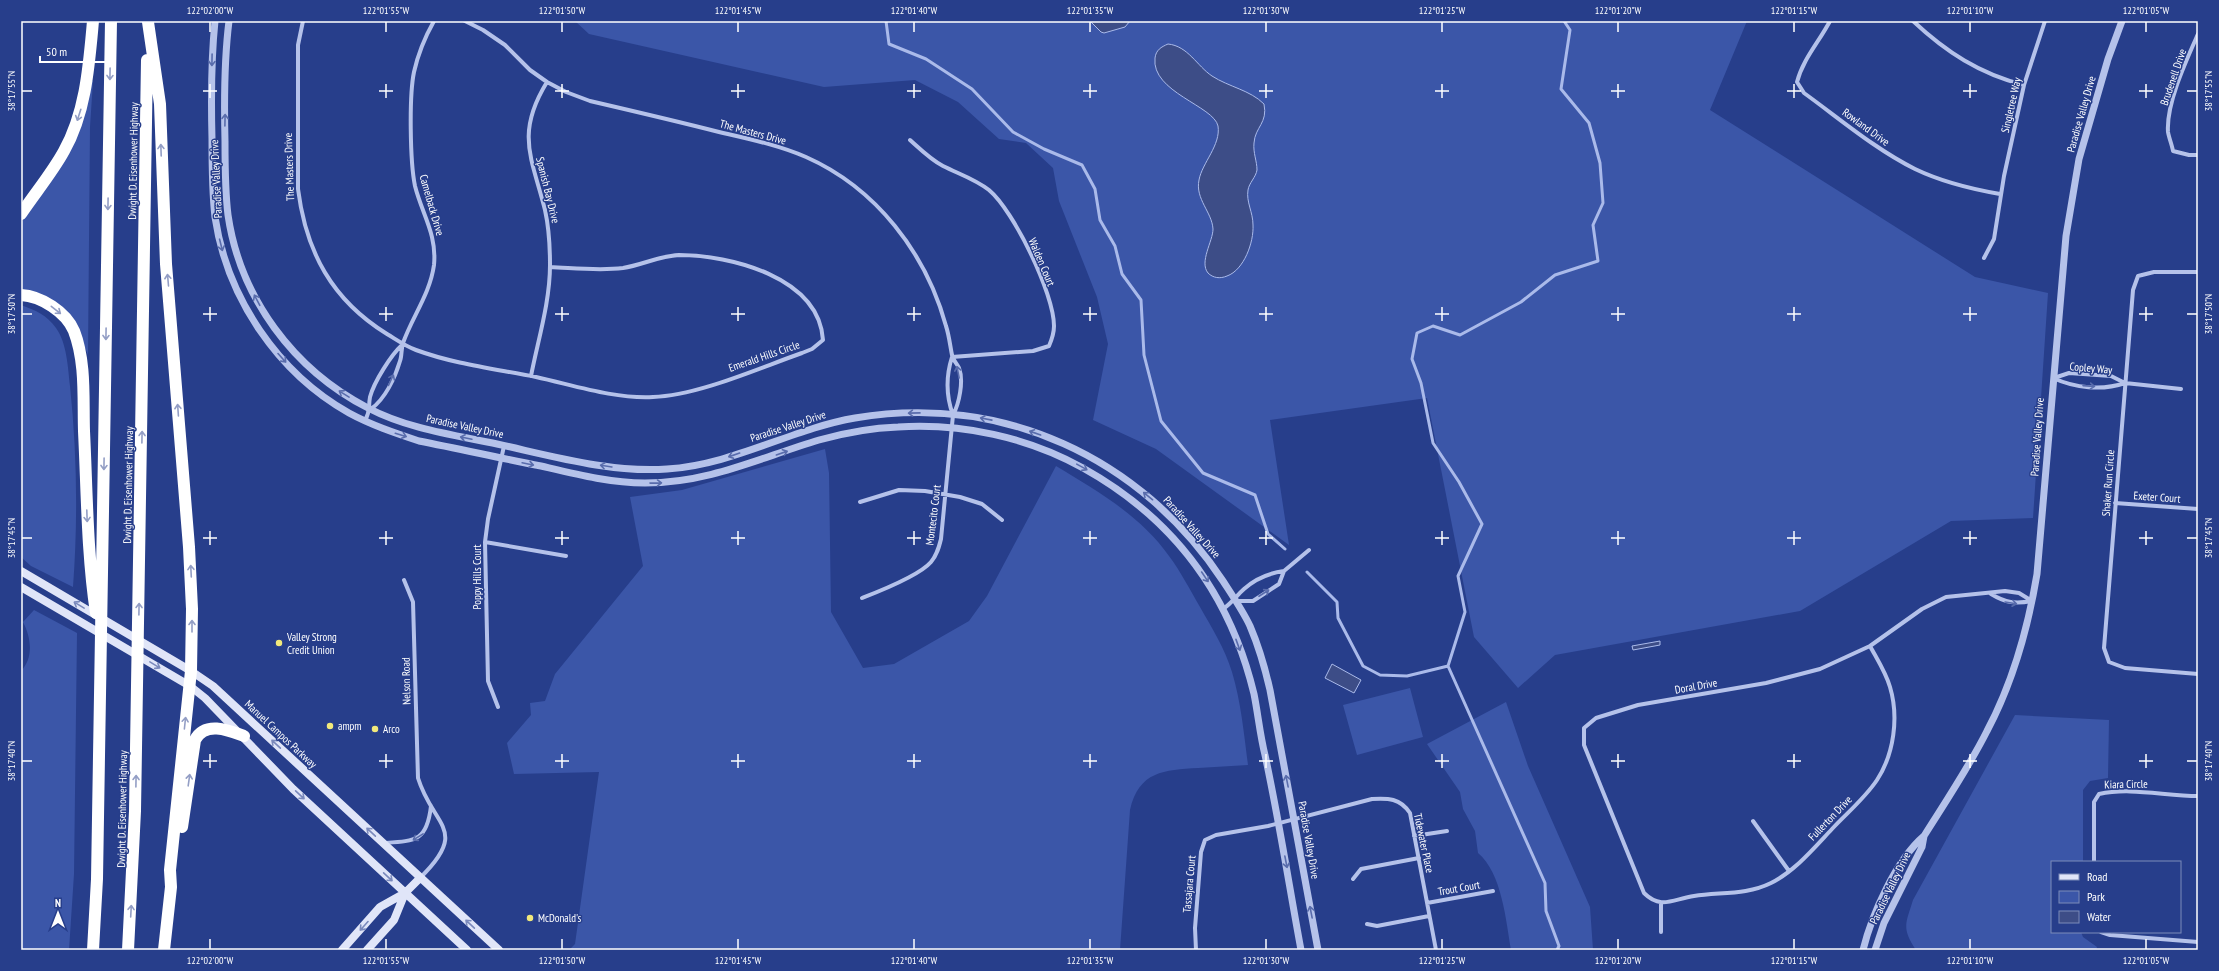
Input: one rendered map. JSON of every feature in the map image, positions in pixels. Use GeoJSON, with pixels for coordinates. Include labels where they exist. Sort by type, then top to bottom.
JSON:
{"type":"FeatureCollection","features":[{"type":"Feature","properties":{"kind":"highway"},"geometry":{"type":"LineString","coordinates":[[21,214],[56,163],[75,127],[85,86],[93,21]]}},
{"type":"Feature","properties":{"kind":"highway"},"geometry":{"type":"LineString","coordinates":[[93,950],[97,878],[111,21]]}},
{"type":"Feature","properties":{"kind":"highway"},"geometry":{"type":"LineString","coordinates":[[148,22],[160,104],[166,264],[191,575],[190,686],[170,870],[171,887],[164,950]]}},
{"type":"Feature","properties":{"kind":"highway","name":"Dwight D. Eisenhower Highway"},"geometry":{"type":"LineString","coordinates":[[128,950],[135,811],[148,22]]}},
{"type":"Feature","properties":{"kind":"highway"},"geometry":{"type":"LineString","coordinates":[[21,295],[46,302],[62,315],[73,330],[79,345],[83,402],[89,569],[101,648]]}},
{"type":"Feature","properties":{"kind":"highway"},"geometry":{"type":"LineString","coordinates":[[171,887],[176,872],[195,740],[203,731],[210,728],[223,729],[244,736]]}},
{"type":"Feature","properties":{"kind":"main road","name":"Manuel Campos Parkway"},"geometry":{"type":"LineString","coordinates":[[21,571],[191,671],[213,686],[499,950]]}},
{"type":"Feature","properties":{"kind":"main road"},"geometry":{"type":"LineString","coordinates":[[21,588],[190,686],[244,736],[293,789],[467,950]]}},
{"type":"Feature","properties":{"kind":"main road"},"geometry":{"type":"LineString","coordinates":[[342,950],[380,907],[404,893],[420,878]]}},
{"type":"Feature","properties":{"kind":"main road"},"geometry":{"type":"LineString","coordinates":[[367,950],[394,920],[404,893]]}},
{"type":"Feature","properties":{"kind":"street","name":"Paradise Valley Drive"},"geometry":{"type":"LineString","coordinates":[[215,21],[212,74],[212,190],[216,219],[227,265],[251,318],[266,340],[300,377],[324,397],[365,421],[419,441],[619,482],[670,482],[699,478],[724,472],[818,440],[854,432],[917,426],[952,428],[990,433],[1046,450],[1074,463],[1106,481],[1141,507],[1183,549],[1202,572],[1223,608],[1245,663],[1254,693],[1301,950]]}},
{"type":"Feature","properties":{"kind":"street","name":"Paradise Valley Drive"},"geometry":{"type":"LineString","coordinates":[[229,21],[225,82],[226,189],[228,217],[240,263],[264,312],[293,352],[331,386],[370,410],[422,428],[504,446],[620,468],[668,469],[721,459],[814,428],[850,419],[898,413],[953,415],[991,420],[1019,427],[1051,438],[1107,466],[1150,497],[1168,514],[1212,565],[1249,625],[1262,658],[1270,690],[1318,950]]}},
{"type":"Feature","properties":{"kind":"street","name":"The Masters Drive"},"geometry":{"type":"LineString","coordinates":[[303,21],[298,45],[298,181],[300,210],[307,236],[325,275],[341,296],[371,324],[402,344]]}},
{"type":"Feature","properties":{"kind":"street","name":"Camelback Drive"},"geometry":{"type":"LineString","coordinates":[[370,410],[381,402],[400,361],[402,344],[423,300],[434,265],[430,224],[416,187],[412,168],[413,73],[418,56],[434,21]]}},
{"type":"Feature","properties":{"kind":"street","name":"The Masters Drive"},"geometry":{"type":"LineString","coordinates":[[465,21],[483,30],[504,45],[530,70],[547,82],[566,92],[590,101],[781,147],[807,158],[837,174],[868,198],[889,218],[908,243],[928,276],[940,304],[952,357],[960,370],[960,403],[953,415]]}},
{"type":"Feature","properties":{"kind":"street","name":"Rowland Drive"},"geometry":{"type":"LineString","coordinates":[[1830,21],[1821,38],[1801,67],[1797,82],[1804,93],[1888,153],[1916,169],[1946,182],[2000,194]]}},
{"type":"Feature","properties":{"kind":"street"},"geometry":{"type":"LineString","coordinates":[[1912,21],[1955,56],[1982,71],[2024,85]]}},
{"type":"Feature","properties":{"kind":"street","name":"Singletree Way"},"geometry":{"type":"LineString","coordinates":[[1984,258],[1994,240],[2000,194],[2024,85],[2045,21]]}},
{"type":"Feature","properties":{"kind":"street","name":"Paradise Valley Drive"},"geometry":{"type":"LineString","coordinates":[[1863,950],[1873,918],[1889,883],[1916,843],[1924,836],[1988,731],[2007,687],[2032,601],[2038,567],[2061,272],[2072,196],[2093,109],[2122,21]]}},
{"type":"Feature","properties":{"kind":"street","name":"Brudenell Drive"},"geometry":{"type":"LineString","coordinates":[[2198,34],[2171,106],[2168,134],[2173,150],[2189,155],[2198,155]]}},
{"type":"Feature","properties":{"kind":"street","name":"Spanish Bay Drive"},"geometry":{"type":"LineString","coordinates":[[531,376],[548,292],[550,267],[549,235],[545,211],[530,158],[528,136],[536,104],[547,82]]}},
{"type":"Feature","properties":{"kind":"street","name":"Walden Court"},"geometry":{"type":"LineString","coordinates":[[910,140],[942,166],[978,182],[1001,204],[1012,219],[1031,255],[1041,279],[1054,324],[1054,336],[1049,346],[1033,351],[952,357]]}},
{"type":"Feature","properties":{"kind":"street","name":"Emerald Hills Circle"},"geometry":{"type":"LineString","coordinates":[[402,344],[438,357],[635,397],[660,396],[696,389],[802,353],[823,340],[820,320],[814,311],[794,290],[772,276],[725,259],[677,255],[654,259],[625,268],[605,269],[550,267]]}},
{"type":"Feature","properties":{"kind":"street","name":"Shaker Run Circle"},"geometry":{"type":"LineString","coordinates":[[2198,272],[2154,272],[2138,276],[2133,290],[2104,648],[2109,662],[2125,668],[2198,674]]}},
{"type":"Feature","properties":{"kind":"street","name":"Camelback Drive"},"geometry":{"type":"LineString","coordinates":[[365,421],[370,410],[370,397],[390,356],[402,344]]}},
{"type":"Feature","properties":{"kind":"street","name":"The Masters Drive"},"geometry":{"type":"LineString","coordinates":[[952,357],[948,370],[948,401],[953,415]]}},
{"type":"Feature","properties":{"kind":"street","name":"Copley Way"},"geometry":{"type":"LineString","coordinates":[[2053,378],[2070,373],[2111,376],[2125,383]]}},
{"type":"Feature","properties":{"kind":"street","name":"Copley Way"},"geometry":{"type":"LineString","coordinates":[[2053,378],[2068,385],[2110,388],[2125,383]]}},
{"type":"Feature","properties":{"kind":"street"},"geometry":{"type":"LineString","coordinates":[[2125,383],[2182,389]]}},
{"type":"Feature","properties":{"kind":"street","name":"Montecito Court"},"geometry":{"type":"LineString","coordinates":[[862,598],[884,589],[931,562],[937,552],[941,539],[953,415]]}},
{"type":"Feature","properties":{"kind":"street","name":"Poppy Hills Court"},"geometry":{"type":"LineString","coordinates":[[498,707],[488,681],[485,542],[488,519],[504,446]]}},
{"type":"Feature","properties":{"kind":"street"},"geometry":{"type":"LineString","coordinates":[[860,502],[899,490],[945,495],[982,504],[1002,520]]}},
{"type":"Feature","properties":{"kind":"street","name":"Exeter Court"},"geometry":{"type":"LineString","coordinates":[[2115,503],[2198,509]]}},
{"type":"Feature","properties":{"kind":"street"},"geometry":{"type":"LineString","coordinates":[[485,542],[566,556]]}},
{"type":"Feature","properties":{"kind":"street"},"geometry":{"type":"LineString","coordinates":[[1235,601],[1253,601],[1279,584],[1284,571],[1309,550]]}},
{"type":"Feature","properties":{"kind":"street"},"geometry":{"type":"LineString","coordinates":[[1223,608],[1235,601],[1244,589],[1270,573],[1284,571]]}},
{"type":"Feature","properties":{"kind":"street","name":"Nelson Road"},"geometry":{"type":"LineString","coordinates":[[404,580],[413,602],[417,769],[421,788],[442,824],[445,844],[440,857],[420,878]]}},
{"type":"Feature","properties":{"kind":"street","name":"Doral Drive"},"geometry":{"type":"LineString","coordinates":[[1661,903],[1651,900],[1644,893],[1584,745],[1584,728],[1596,718],[1638,705],[1794,677],[1852,656],[1870,646],[1922,609],[1946,597],[1971,593],[1991,594],[2005,590],[2019,593],[2032,601]]}},
{"type":"Feature","properties":{"kind":"street","name":"Doral Drive"},"geometry":{"type":"LineString","coordinates":[[1991,594],[2003,602],[2016,604],[2032,601]]}},
{"type":"Feature","properties":{"kind":"street","name":"Fullerton Drive"},"geometry":{"type":"LineString","coordinates":[[1661,903],[1694,896],[1754,889],[1771,883],[1789,871],[1863,797],[1877,779],[1889,753],[1894,729],[1894,707],[1890,686],[1870,646]]}},
{"type":"Feature","properties":{"kind":"street","name":"Kiara Circle"},"geometry":{"type":"LineString","coordinates":[[2094,861],[2094,802],[2099,794],[2110,792],[2142,792],[2198,796]]}},
{"type":"Feature","properties":{"kind":"street","name":"Tidewater Place"},"geometry":{"type":"LineString","coordinates":[[1294,819],[1372,799],[1394,799],[1404,804],[1410,813],[1436,950]]}},
{"type":"Feature","properties":{"kind":"street"},"geometry":{"type":"LineString","coordinates":[[382,843],[409,842],[419,838],[428,826],[431,805]]}},
{"type":"Feature","properties":{"kind":"street","name":"Tassajara Court"},"geometry":{"type":"LineString","coordinates":[[1196,950],[1196,913],[1201,852],[1205,840],[1216,835],[1294,819]]}},
{"type":"Feature","properties":{"kind":"street"},"geometry":{"type":"LineString","coordinates":[[1752,821],[1789,871]]}},
{"type":"Feature","properties":{"kind":"street"},"geometry":{"type":"LineString","coordinates":[[1414,836],[1448,831]]}},
{"type":"Feature","properties":{"kind":"street","name":"Paradise Valley Drive"},"geometry":{"type":"LineString","coordinates":[[1875,950],[1884,923],[1922,848],[1924,836]]}},
{"type":"Feature","properties":{"kind":"street"},"geometry":{"type":"LineString","coordinates":[[1354,879],[1361,869],[1419,858]]}},
{"type":"Feature","properties":{"kind":"street","name":"Trout Court"},"geometry":{"type":"LineString","coordinates":[[1427,903],[1494,891]]}},
{"type":"Feature","properties":{"kind":"street"},"geometry":{"type":"LineString","coordinates":[[1661,903],[1661,932]]}},
{"type":"Feature","properties":{"kind":"street"},"geometry":{"type":"LineString","coordinates":[[1367,924],[1377,926],[1429,916]]}},
{"type":"Feature","properties":{"kind":"street"},"geometry":{"type":"LineString","coordinates":[[2104,933],[2110,935],[2198,942]]}},
{"type":"Feature","properties":{"kind":"green space"},"geometry":{"type":"Polygon","coordinates":[[[575,21],[1747,21],[1710,110],[1975,277],[2048,293],[2033,518],[1951,521],[1800,611],[1555,655],[1518,688],[1474,637],[1427,398],[1270,420],[1289,545],[1156,449],[1093,420],[1108,344],[1097,297],[1059,201],[1053,168],[1026,143],[999,139],[958,102],[915,80],[824,87],[589,34],[575,21]]]}},
{"type":"Feature","properties":{"kind":"green space"},"geometry":{"type":"Polygon","coordinates":[[[89,80],[93,81],[90,127],[88,355],[80,335],[21,290],[21,223],[63,161],[89,80]]]}},
{"type":"Feature","properties":{"kind":"green space"},"geometry":{"type":"Polygon","coordinates":[[[21,305],[49,320],[60,334],[65,348],[69,371],[75,461],[76,537],[73,587],[31,566],[21,557],[21,305]]]}},
{"type":"Feature","properties":{"kind":"green space"},"geometry":{"type":"Polygon","coordinates":[[[825,449],[829,473],[831,612],[863,668],[894,664],[969,621],[987,596],[1056,466],[1102,494],[1131,516],[1158,542],[1178,568],[1218,639],[1229,663],[1240,706],[1248,765],[1164,772],[1147,780],[1140,787],[1134,797],[1130,810],[1120,950],[569,950],[575,944],[599,772],[514,774],[507,743],[531,715],[530,703],[545,701],[555,674],[643,566],[630,497],[682,490],[825,449]]]}},
{"type":"Feature","properties":{"kind":"green space"},"geometry":{"type":"Polygon","coordinates":[[[34,610],[77,633],[74,874],[69,950],[21,950],[21,671],[28,660],[30,647],[28,634],[23,622],[34,610]]]}},
{"type":"Feature","properties":{"kind":"green space"},"geometry":{"type":"Polygon","coordinates":[[[1410,688],[1423,737],[1357,755],[1343,705],[1410,688]]]}},
{"type":"Feature","properties":{"kind":"green space"},"geometry":{"type":"Polygon","coordinates":[[[1506,702],[1528,766],[1590,907],[1593,950],[1511,950],[1505,912],[1498,885],[1493,873],[1478,853],[1475,831],[1463,809],[1460,792],[1427,744],[1506,702]]]}},
{"type":"Feature","properties":{"kind":"green space"},"geometry":{"type":"Polygon","coordinates":[[[2015,715],[2109,720],[2108,778],[2090,781],[2083,790],[2083,861],[2051,861],[2051,933],[2081,933],[2083,937],[2097,947],[2096,950],[1916,950],[1908,936],[1906,925],[1913,900],[2015,715]]]}},
{"type":"Feature","properties":{"kind":"water"},"geometry":{"type":"Polygon","coordinates":[[[1090,21],[1130,21],[1125,27],[1104,33],[1090,21]]]}},
{"type":"Feature","properties":{"kind":"water"},"geometry":{"type":"Polygon","coordinates":[[[1168,44],[1181,48],[1187,52],[1212,76],[1252,95],[1264,104],[1265,110],[1263,120],[1254,143],[1257,170],[1248,190],[1248,199],[1253,220],[1252,239],[1243,262],[1233,273],[1222,278],[1212,276],[1208,273],[1206,268],[1206,257],[1213,229],[1210,217],[1201,199],[1198,187],[1201,174],[1217,140],[1218,126],[1214,119],[1206,112],[1172,89],[1156,70],[1156,53],[1163,46],[1168,44]]]}},
{"type":"Feature","properties":{"kind":"water"},"geometry":{"type":"Polygon","coordinates":[[[1660,641],[1660,645],[1633,650],[1632,646],[1660,641]]]}},
{"type":"Feature","properties":{"kind":"water"},"geometry":{"type":"Polygon","coordinates":[[[1332,664],[1361,680],[1354,693],[1325,678],[1332,664]]]}},
{"type":"Feature","properties":{"kind":"waterway"},"geometry":{"type":"LineString","coordinates":[[886,21],[889,44],[926,59],[972,89],[1013,132],[1044,149],[1082,165],[1095,189],[1100,220],[1115,246],[1122,274],[1141,300],[1144,355],[1161,421],[1203,473],[1255,495],[1268,534],[1285,549]]}},
{"type":"Feature","properties":{"kind":"waterway"},"geometry":{"type":"LineString","coordinates":[[1557,950],[1559,946],[1546,911],[1545,883],[1448,666],[1465,612],[1458,576],[1482,524],[1459,482],[1433,443],[1421,383],[1412,359],[1417,333],[1433,326],[1460,335],[1521,302],[1555,275],[1598,261],[1593,225],[1603,203],[1600,163],[1589,123],[1561,89],[1570,30],[1564,21]]}},
{"type":"Feature","properties":{"kind":"waterway"},"geometry":{"type":"LineString","coordinates":[[1307,572],[1337,602],[1338,618],[1363,666],[1380,675],[1407,676],[1448,666]]}},
{"type":"Feature","properties":{"kind":"place","name":"Valley Strong Credit Union"},"geometry":{"type":"Point","coordinates":[279,643]}},
{"type":"Feature","properties":{"kind":"place","name":"ampm"},"geometry":{"type":"Point","coordinates":[330,726]}},
{"type":"Feature","properties":{"kind":"place","name":"Arco"},"geometry":{"type":"Point","coordinates":[375,729]}},
{"type":"Feature","properties":{"kind":"place","name":"McDonald's"},"geometry":{"type":"Point","coordinates":[530,918]}}]}
